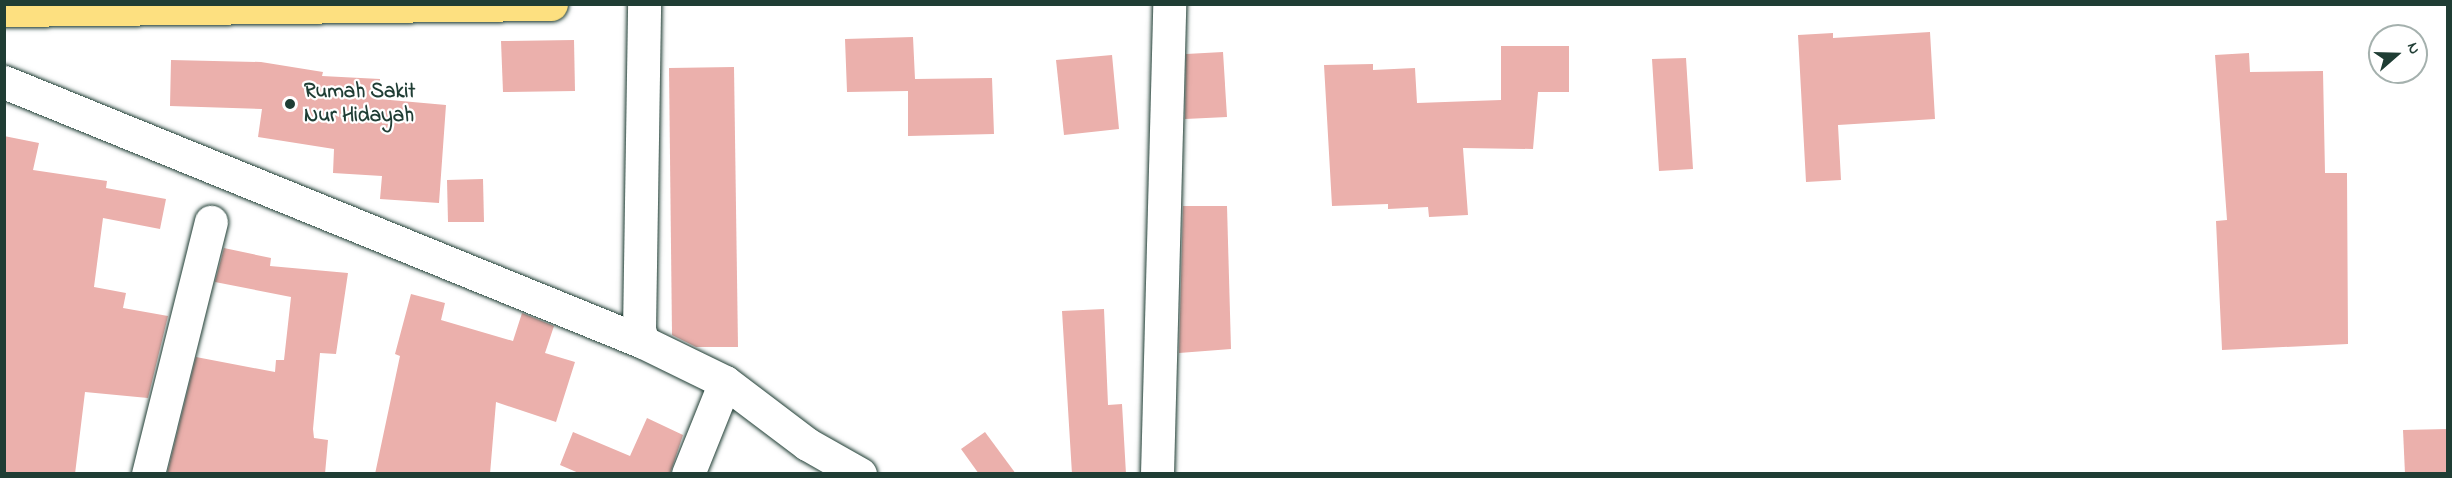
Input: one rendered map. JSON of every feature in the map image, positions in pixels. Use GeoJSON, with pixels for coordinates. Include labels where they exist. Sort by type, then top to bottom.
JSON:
{"type":"FeatureCollection","features":[{"type":"Feature","properties":{"kind":"main road"},"geometry":{"type":"LineString","coordinates":[[4,10],[551,4]]}},
{"type":"Feature","properties":{"kind":"street"},"geometry":{"type":"LineString","coordinates":[[643,342],[639,330],[644,4]]}},
{"type":"Feature","properties":{"kind":"street"},"geometry":{"type":"LineString","coordinates":[[1157,474],[1169,4]]}},
{"type":"Feature","properties":{"kind":"street"},"geometry":{"type":"LineString","coordinates":[[4,82],[643,342],[715,405],[807,444],[860,474]]}},
{"type":"Feature","properties":{"kind":"street"},"geometry":{"type":"LineString","coordinates":[[148,474],[211,222]]}},
{"type":"Feature","properties":{"kind":"street"},"geometry":{"type":"LineString","coordinates":[[688,474],[715,405]]}},
{"type":"Feature","properties":{"kind":"building"},"geometry":{"type":"Polygon","coordinates":[[[1930,32],[1935,119],[1838,125],[1841,180],[1806,182],[1798,35],[1833,33],[1833,38],[1930,32]]]}},
{"type":"Feature","properties":{"kind":"building"},"geometry":{"type":"Polygon","coordinates":[[[913,37],[915,79],[992,78],[994,134],[908,136],[908,91],[847,92],[845,39],[913,37]]]}},
{"type":"Feature","properties":{"kind":"building"},"geometry":{"type":"Polygon","coordinates":[[[574,40],[575,91],[503,92],[501,41],[574,40]]]}},
{"type":"Feature","properties":{"kind":"building"},"geometry":{"type":"Polygon","coordinates":[[[1501,46],[1569,46],[1569,92],[1538,92],[1533,149],[1463,148],[1468,215],[1429,217],[1428,207],[1388,209],[1388,204],[1332,206],[1324,65],[1373,64],[1373,70],[1415,68],[1417,103],[1501,100],[1501,46]]]}},
{"type":"Feature","properties":{"kind":"building"},"geometry":{"type":"Polygon","coordinates":[[[1223,52],[1227,117],[1185,119],[1186,54],[1223,52]]]}},
{"type":"Feature","properties":{"kind":"building"},"geometry":{"type":"Polygon","coordinates":[[[2249,53],[2250,72],[2323,71],[2325,173],[2347,173],[2348,344],[2222,350],[2216,221],[2227,220],[2215,55],[2249,53]]]}},
{"type":"Feature","properties":{"kind":"building"},"geometry":{"type":"Polygon","coordinates":[[[1112,55],[1119,129],[1064,135],[1056,60],[1112,55]]]}},
{"type":"Feature","properties":{"kind":"building"},"geometry":{"type":"Polygon","coordinates":[[[1686,58],[1693,169],[1659,171],[1652,59],[1686,58]]]}},
{"type":"Feature","properties":{"kind":"building"},"geometry":{"type":"Polygon","coordinates":[[[171,60],[261,62],[323,72],[322,76],[380,79],[379,99],[446,105],[439,203],[380,199],[382,176],[333,173],[334,149],[258,137],[262,109],[170,106],[171,60]]]}},
{"type":"Feature","properties":{"kind":"building"},"geometry":{"type":"Polygon","coordinates":[[[734,67],[738,347],[696,347],[672,335],[669,68],[734,67]]]}},
{"type":"Feature","properties":{"kind":"building"},"geometry":{"type":"Polygon","coordinates":[[[4,136],[39,143],[33,170],[107,181],[106,188],[166,199],[160,229],[103,218],[94,287],[126,293],[123,308],[168,316],[148,398],[85,392],[75,474],[4,474],[4,136]]]}},
{"type":"Feature","properties":{"kind":"building"},"geometry":{"type":"Polygon","coordinates":[[[483,179],[484,222],[448,222],[447,180],[483,179]]]}},
{"type":"Feature","properties":{"kind":"building"},"geometry":{"type":"Polygon","coordinates":[[[1183,206],[1227,206],[1231,349],[1179,353],[1183,206]]]}},
{"type":"Feature","properties":{"kind":"building"},"geometry":{"type":"Polygon","coordinates":[[[224,248],[271,258],[270,266],[348,273],[336,354],[320,353],[313,429],[314,438],[328,440],[325,474],[167,474],[196,357],[275,372],[276,360],[284,360],[291,297],[215,282],[224,248]]]}},
{"type":"Feature","properties":{"kind":"building"},"geometry":{"type":"Polygon","coordinates":[[[411,294],[445,303],[441,320],[513,341],[522,313],[554,326],[545,353],[575,362],[556,422],[496,402],[490,474],[375,474],[400,356],[395,354],[411,294]]]}},
{"type":"Feature","properties":{"kind":"building"},"geometry":{"type":"Polygon","coordinates":[[[1104,309],[1108,405],[1122,404],[1126,474],[1072,474],[1062,311],[1104,309]]]}},
{"type":"Feature","properties":{"kind":"building"},"geometry":{"type":"Polygon","coordinates":[[[647,418],[683,435],[670,474],[581,474],[560,465],[573,432],[630,456],[647,418]]]}},
{"type":"Feature","properties":{"kind":"building"},"geometry":{"type":"Polygon","coordinates":[[[2448,429],[2448,474],[2405,474],[2403,430],[2448,429]]]}},
{"type":"Feature","properties":{"kind":"building"},"geometry":{"type":"Polygon","coordinates":[[[985,432],[1016,474],[979,474],[961,449],[985,432]]]}},
{"type":"Feature","properties":{"kind":"place","name":"Rumah Sakit Nur Hidayah"},"geometry":{"type":"Point","coordinates":[290,104]}}]}
